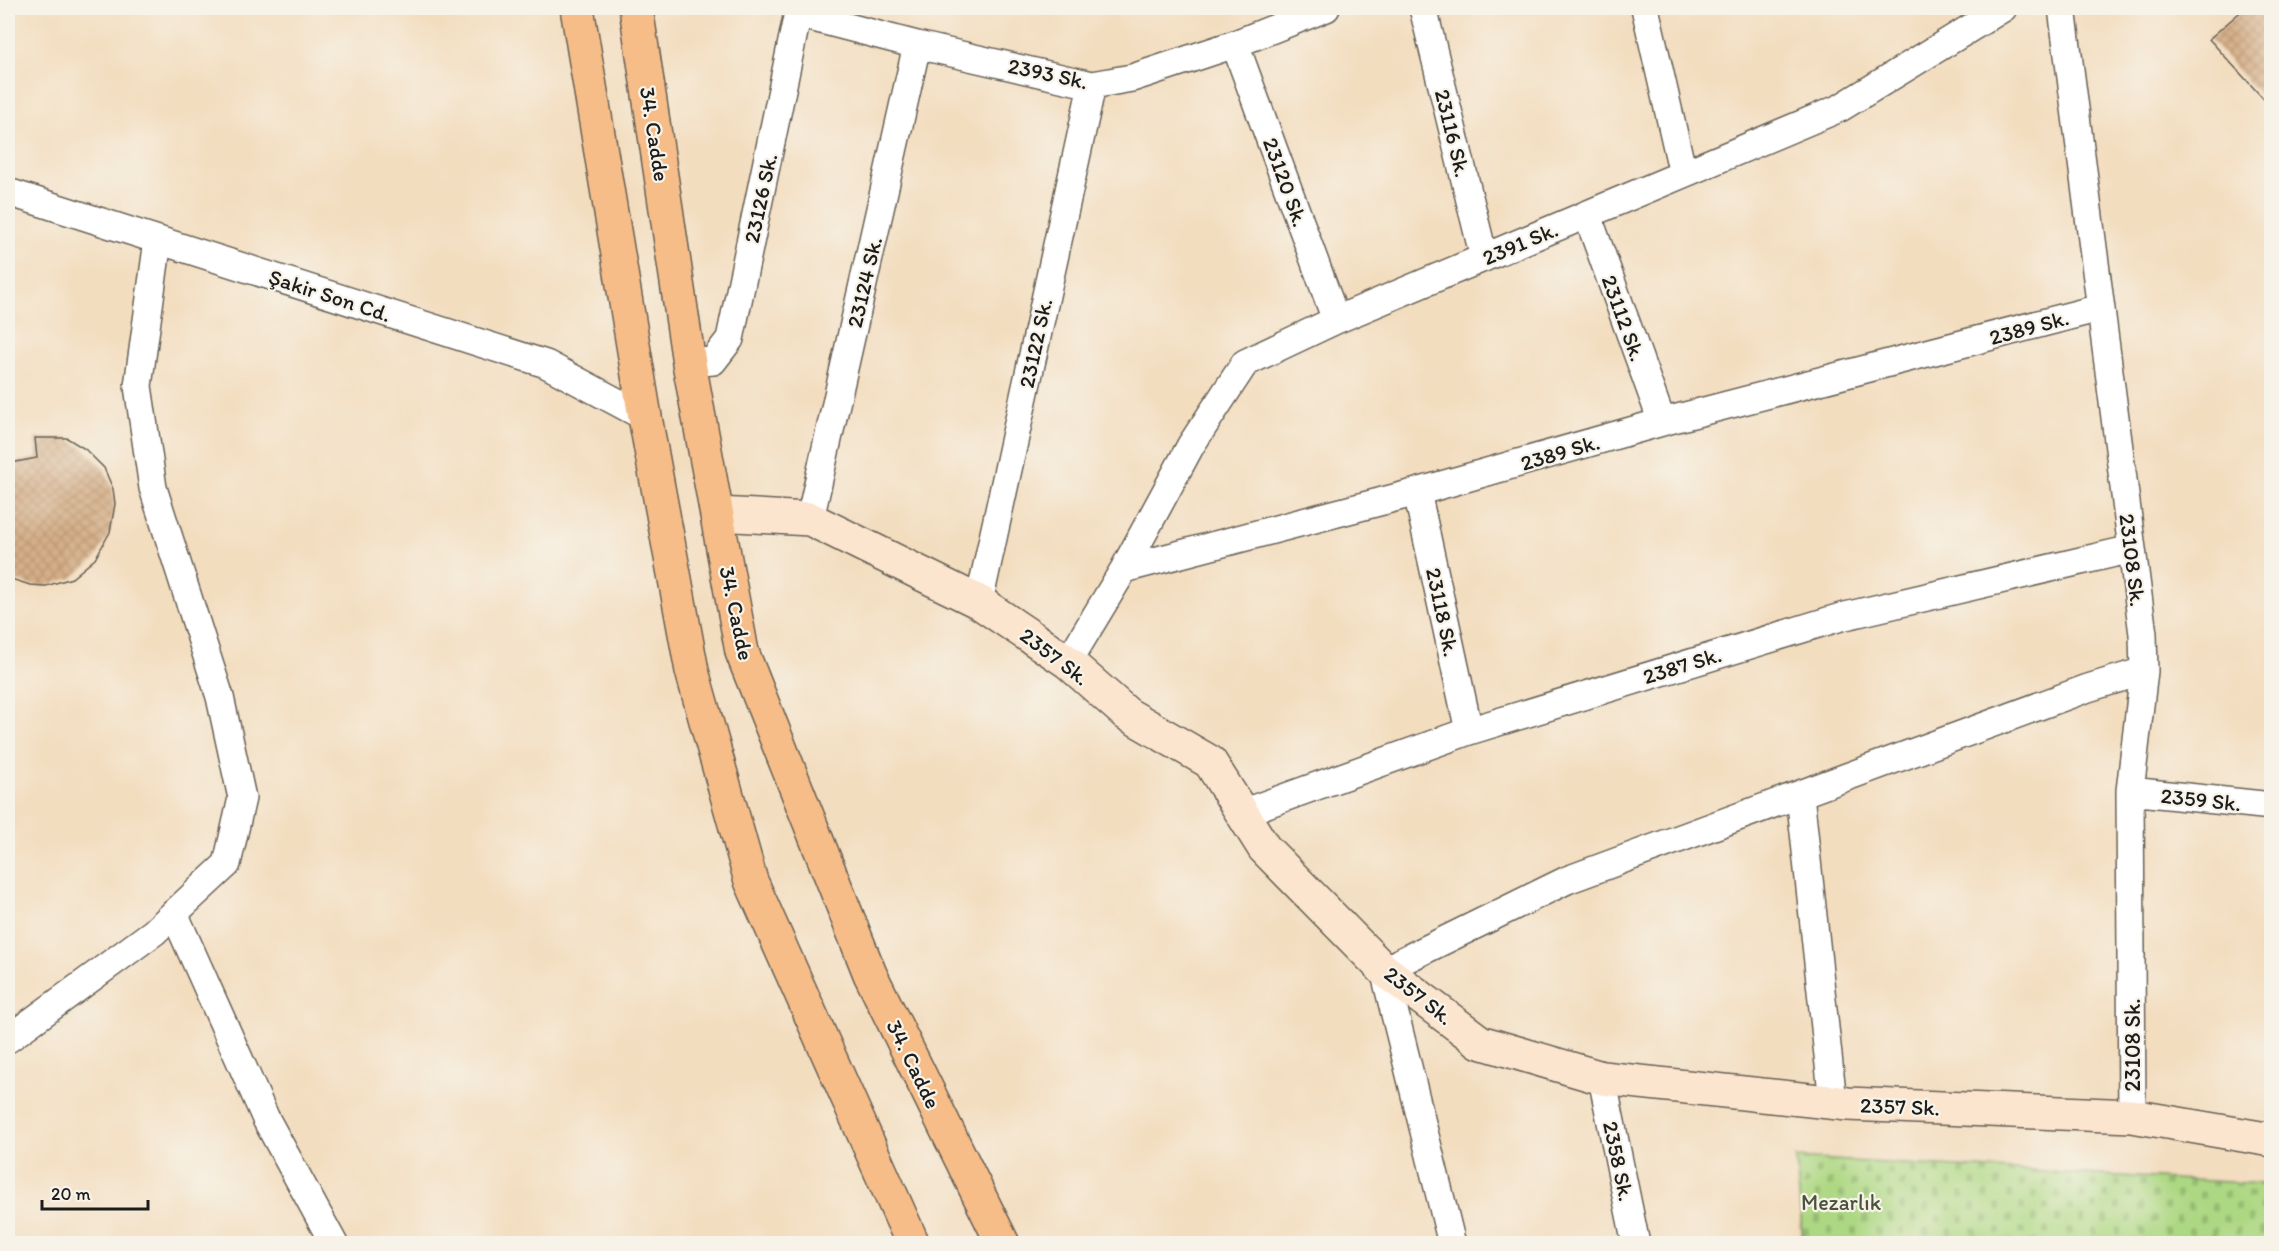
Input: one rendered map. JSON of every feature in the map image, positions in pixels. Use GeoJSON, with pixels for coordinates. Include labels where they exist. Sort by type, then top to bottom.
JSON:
{"type":"FeatureCollection","features":[{"type":"Feature","properties":{"kind":"main road"},"geometry":{"type":"LineString","coordinates":[[577,8],[645,417],[692,671],[751,881],[914,1244]]}},
{"type":"Feature","properties":{"kind":"main road","name":"34. Cadde"},"geometry":{"type":"LineString","coordinates":[[636,8],[689,363],[742,652],[870,975],[1003,1244]]}},
{"type":"Feature","properties":{"kind":"street","name":"2393 Sk."},"geometry":{"type":"LineString","coordinates":[[799,11],[917,45],[1092,85],[1132,78],[1235,44],[1326,8]]}},
{"type":"Feature","properties":{"kind":"street","name":"23116 Sk."},"geometry":{"type":"LineString","coordinates":[[1423,8],[1484,258]]}},
{"type":"Feature","properties":{"kind":"street"},"geometry":{"type":"LineString","coordinates":[[1645,8],[1683,174]]}},
{"type":"Feature","properties":{"kind":"street","name":"2391 Sk."},"geometry":{"type":"LineString","coordinates":[[1124,569],[1191,445],[1245,363],[1336,320],[1840,108],[2003,8]]}},
{"type":"Feature","properties":{"kind":"street","name":"23108 Sk."},"geometry":{"type":"LineString","coordinates":[[2062,8],[2143,634],[2144,671],[2130,791],[2132,1116]]}},
{"type":"Feature","properties":{"kind":"street","name":"23126 Sk."},"geometry":{"type":"LineString","coordinates":[[689,363],[713,361],[730,339],[799,11]]}},
{"type":"Feature","properties":{"kind":"street","name":"23120 Sk."},"geometry":{"type":"LineString","coordinates":[[1235,44],[1336,320]]}},
{"type":"Feature","properties":{"kind":"street","name":"23124 Sk."},"geometry":{"type":"LineString","coordinates":[[810,519],[917,45]]}},
{"type":"Feature","properties":{"kind":"street","name":"23122 Sk."},"geometry":{"type":"LineString","coordinates":[[979,602],[1092,85]]}},
{"type":"Feature","properties":{"kind":"street","name":"Şakir Son Cd."},"geometry":{"type":"LineString","coordinates":[[8,192],[546,364],[645,417]]}},
{"type":"Feature","properties":{"kind":"street","name":"23112 Sk."},"geometry":{"type":"LineString","coordinates":[[1587,214],[1662,422]]}},
{"type":"Feature","properties":{"kind":"street"},"geometry":{"type":"LineString","coordinates":[[8,1040],[154,932],[227,864],[242,798],[220,697],[152,476],[138,386],[158,240]]}},
{"type":"Feature","properties":{"kind":"street","name":"2389 Sk."},"geometry":{"type":"LineString","coordinates":[[1124,569],[1418,492],[1662,422],[2100,308]]}},
{"type":"Feature","properties":{"kind":"street","name":"23118 Sk."},"geometry":{"type":"LineString","coordinates":[[1418,492],[1469,731]]}},
{"type":"Feature","properties":{"kind":"street","name":"2357 Sk."},"geometry":{"type":"LineString","coordinates":[[718,514],[810,519],[979,602],[1068,662],[1127,714],[1210,762],[1264,849],[1384,970],[1480,1042],[1602,1078],[1833,1102],[2132,1116],[2271,1140]]}},
{"type":"Feature","properties":{"kind":"street","name":"2387 Sk."},"geometry":{"type":"LineString","coordinates":[[1242,813],[1469,731],[1841,616],[2132,549]]}},
{"type":"Feature","properties":{"kind":"street"},"geometry":{"type":"LineString","coordinates":[[1068,662],[1124,569]]}},
{"type":"Feature","properties":{"kind":"street"},"geometry":{"type":"LineString","coordinates":[[1452,1244],[1384,970],[1567,880],[2088,688],[2144,671]]}},
{"type":"Feature","properties":{"kind":"street","name":"2359 Sk."},"geometry":{"type":"LineString","coordinates":[[2130,791],[2271,806]]}},
{"type":"Feature","properties":{"kind":"street"},"geometry":{"type":"LineString","coordinates":[[1800,795],[1833,1102]]}},
{"type":"Feature","properties":{"kind":"street"},"geometry":{"type":"LineString","coordinates":[[174,913],[266,1119],[334,1244]]}},
{"type":"Feature","properties":{"kind":"street","name":"2358 Sk."},"geometry":{"type":"LineString","coordinates":[[1602,1078],[1636,1244]]}},
{"type":"Feature","properties":{"kind":"green space","name":"Mezarlık"},"geometry":{"type":"Polygon","coordinates":[[[1796,1158],[2264,1184],[2271,1187],[2271,1243],[1803,1243],[1796,1158]]]}},
{"type":"Feature","properties":{"kind":"building"},"geometry":{"type":"Polygon","coordinates":[[[2245,8],[2272,8],[2272,108],[2209,39],[2245,8]]]}},
{"type":"Feature","properties":{"kind":"building"},"geometry":{"type":"Polygon","coordinates":[[[35,438],[67,438],[85,449],[104,468],[113,489],[115,504],[110,532],[95,559],[72,578],[46,586],[30,585],[8,578],[8,468],[16,462],[37,458],[35,438]]]}}]}
